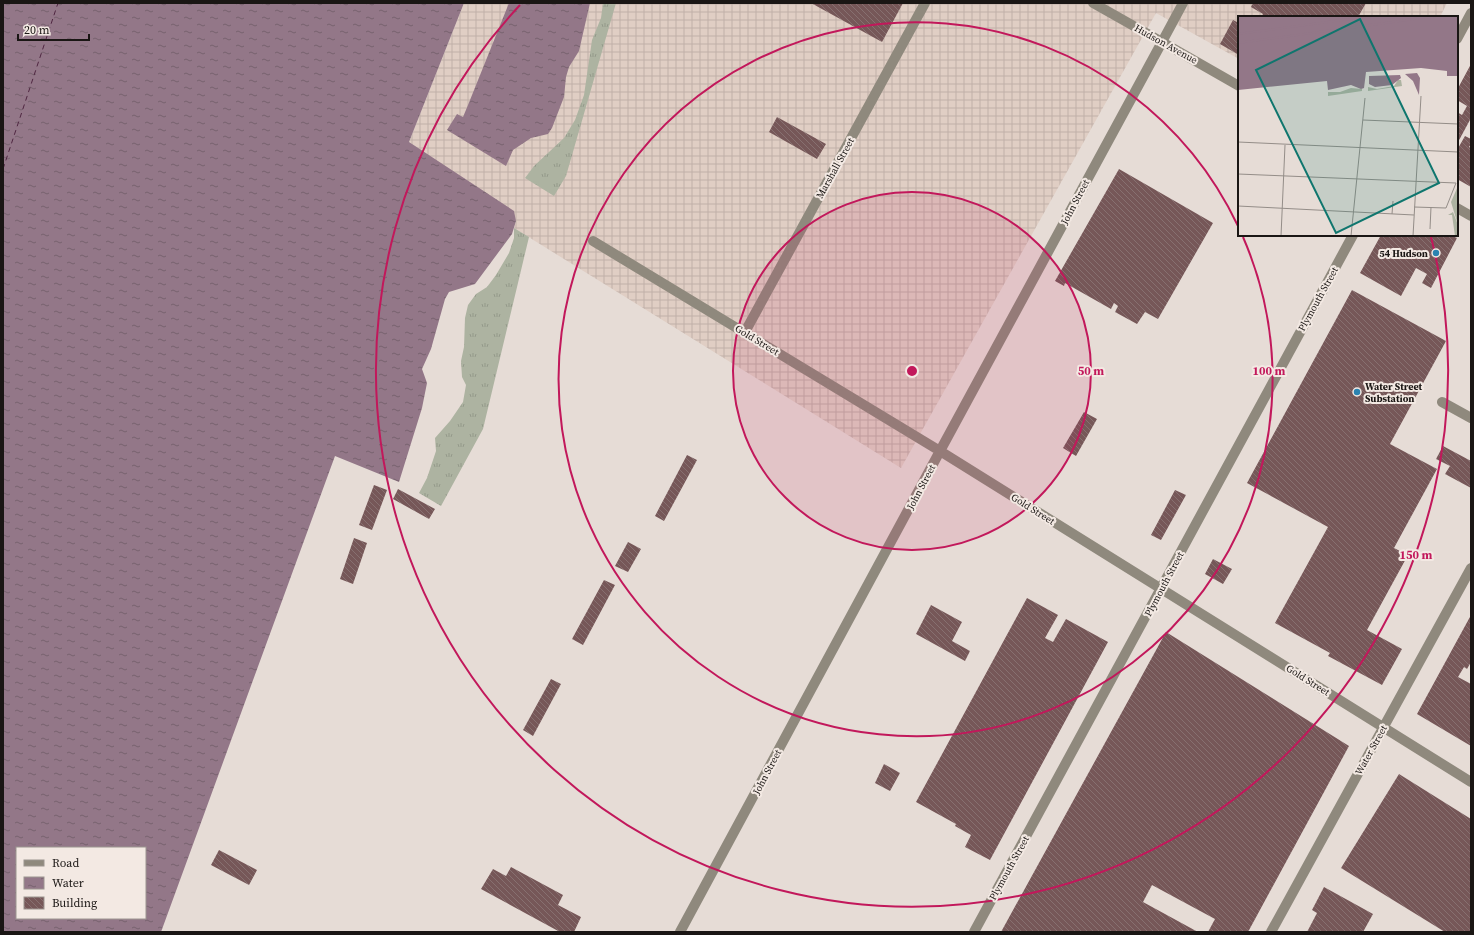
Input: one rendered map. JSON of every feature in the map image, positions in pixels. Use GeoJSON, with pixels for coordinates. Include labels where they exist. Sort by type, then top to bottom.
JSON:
{"type":"FeatureCollection","features":[{"type":"Feature","properties":{"kind":"street","name":"Marshall Street"},"geometry":{"type":"LineString","coordinates":[[745,332],[925,3]]}},
{"type":"Feature","properties":{"kind":"street","name":"Hudson Avenue"},"geometry":{"type":"LineString","coordinates":[[1093,3],[1238,85]]}},
{"type":"Feature","properties":{"kind":"street","name":"John Street"},"geometry":{"type":"LineString","coordinates":[[680,932],[1183,3]]}},
{"type":"Feature","properties":{"kind":"street"},"geometry":{"type":"LineString","coordinates":[[1458,37],[1471,13]]}},
{"type":"Feature","properties":{"kind":"street"},"geometry":{"type":"LineString","coordinates":[[1458,209],[1471,216]]}},
{"type":"Feature","properties":{"kind":"street","name":"Plymouth Street"},"geometry":{"type":"LineString","coordinates":[[974,932],[1352,236]]}},
{"type":"Feature","properties":{"kind":"street","name":"Gold Street"},"geometry":{"type":"LineString","coordinates":[[593,241],[940,451],[1471,782]]}},
{"type":"Feature","properties":{"kind":"street"},"geometry":{"type":"LineString","coordinates":[[1442,402],[1471,418]]}},
{"type":"Feature","properties":{"kind":"street","name":"Water Street"},"geometry":{"type":"LineString","coordinates":[[1271,932],[1471,568]]}},
{"type":"Feature","properties":{"kind":"shaded area"},"geometry":{"type":"Polygon","coordinates":[[[464,3],[1447,3],[1440,16],[1238,16],[1238,58],[1156,13],[901,468],[514,228],[516,221],[409,142],[464,3]]]}},
{"type":"Feature","properties":{"kind":"green space"},"geometry":{"type":"Polygon","coordinates":[[[603,3],[616,3],[566,176],[554,196],[525,178],[534,166],[564,138],[575,120],[584,95],[592,40],[601,18],[603,3]]]}},
{"type":"Feature","properties":{"kind":"green space"},"geometry":{"type":"Polygon","coordinates":[[[514,228],[529,237],[483,429],[441,506],[419,493],[427,478],[436,451],[435,438],[450,421],[463,402],[466,385],[462,377],[461,361],[464,347],[465,318],[468,305],[476,294],[487,287],[496,275],[509,253],[514,238],[514,228]]]}},
{"type":"Feature","properties":{"kind":"water"},"geometry":{"type":"Polygon","coordinates":[[[3,3],[464,3],[409,142],[514,211],[516,221],[512,234],[475,284],[449,292],[445,299],[431,349],[422,369],[427,383],[422,408],[399,482],[335,456],[161,932],[3,932],[3,3]]]}},
{"type":"Feature","properties":{"kind":"water"},"geometry":{"type":"Polygon","coordinates":[[[509,3],[590,3],[579,51],[569,67],[566,77],[564,97],[552,128],[548,134],[531,138],[513,150],[506,166],[447,130],[457,114],[463,117],[509,3]]]}},
{"type":"Feature","properties":{"kind":"building"},"geometry":{"type":"Polygon","coordinates":[[[811,3],[903,3],[882,42],[811,3]]]}},
{"type":"Feature","properties":{"kind":"building"},"geometry":{"type":"Polygon","coordinates":[[[1253,3],[1366,3],[1359,16],[1262,16],[1263,14],[1251,7],[1253,3]]]}},
{"type":"Feature","properties":{"kind":"building"},"geometry":{"type":"Polygon","coordinates":[[[1233,20],[1238,22],[1238,54],[1220,44],[1233,20]]]}},
{"type":"Feature","properties":{"kind":"building"},"geometry":{"type":"Polygon","coordinates":[[[1471,64],[1471,118],[1458,142],[1458,113],[1462,115],[1467,106],[1458,101],[1458,88],[1471,64]]]}},
{"type":"Feature","properties":{"kind":"building"},"geometry":{"type":"Polygon","coordinates":[[[777,117],[826,144],[817,159],[769,132],[777,117]]]}},
{"type":"Feature","properties":{"kind":"building"},"geometry":{"type":"Polygon","coordinates":[[[1465,136],[1471,139],[1471,144],[1469,147],[1471,148],[1471,187],[1458,180],[1458,148],[1465,136]]]}},
{"type":"Feature","properties":{"kind":"building"},"geometry":{"type":"Polygon","coordinates":[[[1119,169],[1213,223],[1158,319],[1145,312],[1137,324],[1115,312],[1118,306],[1114,303],[1111,309],[1065,283],[1064,286],[1055,281],[1119,169]]]}},
{"type":"Feature","properties":{"kind":"building"},"geometry":{"type":"Polygon","coordinates":[[[1380,236],[1453,236],[1457,238],[1431,288],[1422,283],[1427,274],[1416,268],[1401,296],[1360,273],[1380,236]]]}},
{"type":"Feature","properties":{"kind":"building","name":"Water Street Substation"},"geometry":{"type":"Polygon","coordinates":[[[1352,290],[1446,341],[1390,444],[1437,469],[1394,548],[1408,555],[1367,630],[1402,649],[1382,685],[1328,656],[1330,653],[1275,623],[1328,527],[1247,483],[1352,290]]]}},
{"type":"Feature","properties":{"kind":"building"},"geometry":{"type":"Polygon","coordinates":[[[1084,412],[1097,419],[1076,456],[1063,448],[1084,412]]]}},
{"type":"Feature","properties":{"kind":"building"},"geometry":{"type":"Polygon","coordinates":[[[1443,446],[1471,461],[1471,488],[1445,474],[1450,466],[1436,459],[1443,446]]]}},
{"type":"Feature","properties":{"kind":"building"},"geometry":{"type":"Polygon","coordinates":[[[687,455],[697,460],[664,521],[655,516],[687,455]]]}},
{"type":"Feature","properties":{"kind":"building"},"geometry":{"type":"Polygon","coordinates":[[[374,485],[387,490],[372,530],[359,525],[374,485]]]}},
{"type":"Feature","properties":{"kind":"building"},"geometry":{"type":"Polygon","coordinates":[[[398,489],[435,509],[429,519],[393,499],[398,489]]]}},
{"type":"Feature","properties":{"kind":"building"},"geometry":{"type":"Polygon","coordinates":[[[1175,490],[1186,495],[1161,540],[1151,535],[1175,490]]]}},
{"type":"Feature","properties":{"kind":"building"},"geometry":{"type":"Polygon","coordinates":[[[354,538],[367,543],[353,584],[340,579],[354,538]]]}},
{"type":"Feature","properties":{"kind":"building"},"geometry":{"type":"Polygon","coordinates":[[[628,542],[641,549],[628,572],[615,566],[628,542]]]}},
{"type":"Feature","properties":{"kind":"building"},"geometry":{"type":"Polygon","coordinates":[[[1213,559],[1232,569],[1223,584],[1205,574],[1213,559]]]}},
{"type":"Feature","properties":{"kind":"building"},"geometry":{"type":"Polygon","coordinates":[[[604,580],[615,585],[583,645],[572,639],[604,580]]]}},
{"type":"Feature","properties":{"kind":"building"},"geometry":{"type":"Polygon","coordinates":[[[1027,598],[1058,615],[1045,638],[1053,642],[1066,619],[1108,642],[990,860],[965,847],[971,835],[955,826],[956,824],[916,802],[1027,598]]]}},
{"type":"Feature","properties":{"kind":"building"},"geometry":{"type":"Polygon","coordinates":[[[931,605],[962,622],[952,641],[970,651],[965,661],[916,634],[931,605]]]}},
{"type":"Feature","properties":{"kind":"building"},"geometry":{"type":"Polygon","coordinates":[[[1471,615],[1471,662],[1467,669],[1464,667],[1458,677],[1471,684],[1471,746],[1417,714],[1471,615]]]}},
{"type":"Feature","properties":{"kind":"building"},"geometry":{"type":"Polygon","coordinates":[[[1166,632],[1349,746],[1248,932],[1208,932],[1215,919],[1152,885],[1143,902],[1198,932],[1001,932],[1166,632]]]}},
{"type":"Feature","properties":{"kind":"building"},"geometry":{"type":"Polygon","coordinates":[[[551,679],[561,684],[533,736],[523,730],[551,679]]]}},
{"type":"Feature","properties":{"kind":"building"},"geometry":{"type":"Polygon","coordinates":[[[884,764],[900,773],[890,791],[875,783],[884,764]]]}},
{"type":"Feature","properties":{"kind":"building"},"geometry":{"type":"Polygon","coordinates":[[[1399,774],[1471,819],[1471,932],[1445,932],[1341,868],[1399,774]]]}},
{"type":"Feature","properties":{"kind":"building"},"geometry":{"type":"Polygon","coordinates":[[[219,850],[257,870],[249,885],[211,865],[219,850]]]}},
{"type":"Feature","properties":{"kind":"building"},"geometry":{"type":"Polygon","coordinates":[[[511,867],[563,895],[558,905],[581,917],[574,932],[560,932],[481,889],[493,869],[506,876],[511,867]]]}},
{"type":"Feature","properties":{"kind":"building"},"geometry":{"type":"Polygon","coordinates":[[[1324,887],[1373,914],[1363,932],[1307,932],[1317,913],[1312,910],[1324,887]]]}},
{"type":"Feature","properties":{"kind":"ferry route"},"geometry":{"type":"LineString","coordinates":[[3,169],[58,3]]}},
{"type":"Feature","properties":{"kind":"place","name":"54 Hudson"},"geometry":{"type":"Point","coordinates":[1436,253]}},
{"type":"Feature","properties":{"kind":"place","name":"Water Street Substation"},"geometry":{"type":"Point","coordinates":[1357,392]}}]}
